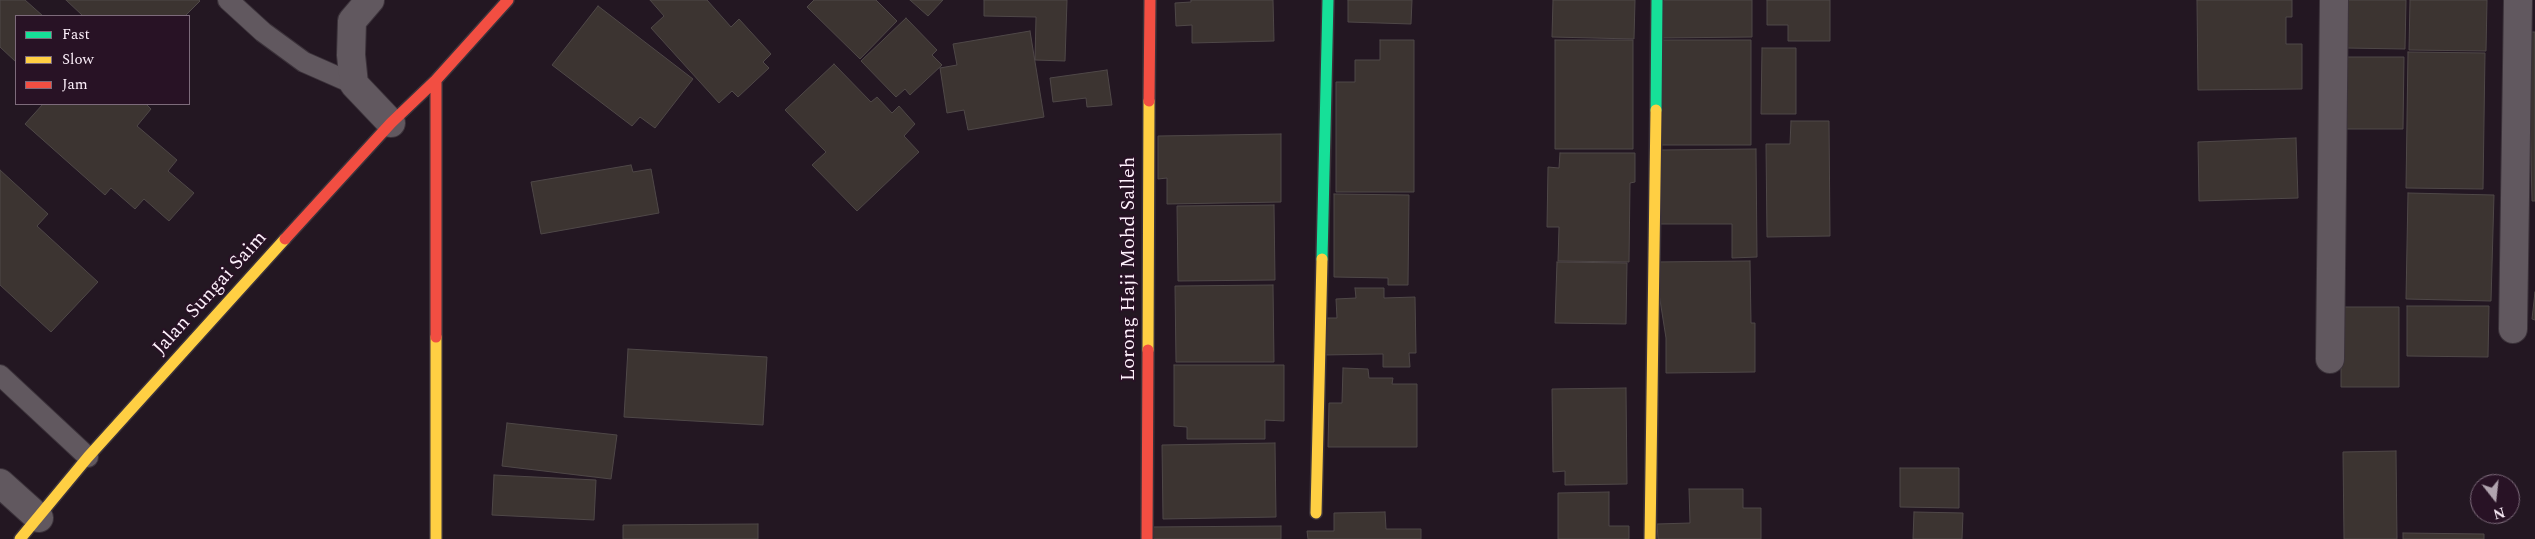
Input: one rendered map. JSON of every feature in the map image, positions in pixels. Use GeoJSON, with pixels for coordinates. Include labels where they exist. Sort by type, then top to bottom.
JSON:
{"type":"FeatureCollection","features":[{"type":"Feature","properties":{"kind":"street"},"geometry":{"type":"LineString","coordinates":[[370,0],[352,21],[351,54],[354,84],[391,123]]}},
{"type":"Feature","properties":{"kind":"street","name":"Jalan Sungai Saim"},"geometry":{"type":"LineString","coordinates":[[20,539],[88,457],[391,123],[436,80],[508,0]]}},
{"type":"Feature","properties":{"kind":"street","name":"Lorong Haji Mohd Salleh"},"geometry":{"type":"LineString","coordinates":[[1147,539],[1150,0]]}},
{"type":"Feature","properties":{"kind":"street"},"geometry":{"type":"LineString","coordinates":[[1316,513],[1328,0]]}},
{"type":"Feature","properties":{"kind":"street"},"geometry":{"type":"LineString","coordinates":[[1650,539],[1657,0]]}},
{"type":"Feature","properties":{"kind":"street"},"geometry":{"type":"LineString","coordinates":[[2330,359],[2334,0]]}},
{"type":"Feature","properties":{"kind":"street"},"geometry":{"type":"LineString","coordinates":[[2513,329],[2518,0]]}},
{"type":"Feature","properties":{"kind":"street"},"geometry":{"type":"LineString","coordinates":[[436,80],[436,539]]}},
{"type":"Feature","properties":{"kind":"street"},"geometry":{"type":"LineString","coordinates":[[0,483],[39,518]]}},
{"type":"Feature","properties":{"kind":"lane"},"geometry":{"type":"LineString","coordinates":[[228,0],[263,32],[304,62],[354,84]]}},
{"type":"Feature","properties":{"kind":"lane"},"geometry":{"type":"LineString","coordinates":[[0,374],[88,457]]}},
{"type":"Feature","properties":{"kind":"building"},"geometry":{"type":"Polygon","coordinates":[[[0,0],[25,0],[42,15],[15,15],[15,61],[0,47],[0,0]]]}},
{"type":"Feature","properties":{"kind":"building"},"geometry":{"type":"Polygon","coordinates":[[[66,0],[200,1],[186,15],[82,15],[66,0]]]}},
{"type":"Feature","properties":{"kind":"building"},"geometry":{"type":"Polygon","coordinates":[[[650,0],[707,0],[731,27],[739,19],[771,54],[763,62],[769,68],[738,97],[732,91],[719,103],[651,28],[664,16],[650,0]]]}},
{"type":"Feature","properties":{"kind":"building"},"geometry":{"type":"Polygon","coordinates":[[[814,0],[876,0],[897,21],[860,59],[807,7],[814,0]]]}},
{"type":"Feature","properties":{"kind":"building"},"geometry":{"type":"Polygon","coordinates":[[[910,0],[943,0],[928,16],[910,0]]]}},
{"type":"Feature","properties":{"kind":"building"},"geometry":{"type":"Polygon","coordinates":[[[984,0],[1067,0],[1065,61],[1035,60],[1036,17],[984,16],[984,0]]]}},
{"type":"Feature","properties":{"kind":"building"},"geometry":{"type":"Polygon","coordinates":[[[1191,0],[1273,0],[1274,41],[1192,43],[1192,25],[1176,26],[1175,3],[1191,2],[1191,0]]]}},
{"type":"Feature","properties":{"kind":"building"},"geometry":{"type":"Polygon","coordinates":[[[1348,0],[1412,0],[1411,24],[1348,22],[1348,0]]]}},
{"type":"Feature","properties":{"kind":"building"},"geometry":{"type":"Polygon","coordinates":[[[1553,0],[1635,0],[1634,39],[1552,37],[1553,0]]]}},
{"type":"Feature","properties":{"kind":"building"},"geometry":{"type":"Polygon","coordinates":[[[1660,0],[1752,0],[1752,37],[1660,38],[1660,0]]]}},
{"type":"Feature","properties":{"kind":"building"},"geometry":{"type":"Polygon","coordinates":[[[1767,0],[1830,0],[1830,41],[1788,41],[1788,25],[1767,25],[1767,0]]]}},
{"type":"Feature","properties":{"kind":"building"},"geometry":{"type":"Polygon","coordinates":[[[2197,0],[2292,0],[2292,17],[2286,17],[2286,44],[2302,44],[2302,89],[2198,90],[2197,0]]]}},
{"type":"Feature","properties":{"kind":"building"},"geometry":{"type":"Polygon","coordinates":[[[2346,0],[2406,0],[2405,49],[2345,48],[2346,0]]]}},
{"type":"Feature","properties":{"kind":"building"},"geometry":{"type":"Polygon","coordinates":[[[2410,0],[2487,0],[2486,51],[2409,50],[2410,0]]]}},
{"type":"Feature","properties":{"kind":"building"},"geometry":{"type":"Polygon","coordinates":[[[598,6],[693,79],[655,128],[640,117],[632,126],[552,65],[598,6]]]}},
{"type":"Feature","properties":{"kind":"building"},"geometry":{"type":"Polygon","coordinates":[[[906,18],[937,50],[932,55],[942,65],[910,95],[905,89],[896,97],[861,61],[906,18]]]}},
{"type":"Feature","properties":{"kind":"building"},"geometry":{"type":"Polygon","coordinates":[[[1030,31],[1044,117],[968,130],[964,110],[947,113],[940,68],[957,65],[953,44],[1030,31]]]}},
{"type":"Feature","properties":{"kind":"building"},"geometry":{"type":"Polygon","coordinates":[[[2528,32],[2535,32],[2535,201],[2532,201],[2528,32]]]}},
{"type":"Feature","properties":{"kind":"building"},"geometry":{"type":"Polygon","coordinates":[[[1380,40],[1414,40],[1414,192],[1336,192],[1336,82],[1355,82],[1355,60],[1380,60],[1380,40]]]}},
{"type":"Feature","properties":{"kind":"building"},"geometry":{"type":"Polygon","coordinates":[[[1555,40],[1633,40],[1633,149],[1555,149],[1555,40]]]}},
{"type":"Feature","properties":{"kind":"building"},"geometry":{"type":"Polygon","coordinates":[[[1658,40],[1751,40],[1751,145],[1658,145],[1658,40]]]}},
{"type":"Feature","properties":{"kind":"building"},"geometry":{"type":"Polygon","coordinates":[[[1762,48],[1796,48],[1796,114],[1761,114],[1762,48]]]}},
{"type":"Feature","properties":{"kind":"building"},"geometry":{"type":"Polygon","coordinates":[[[2408,52],[2485,53],[2483,189],[2406,188],[2408,52]]]}},
{"type":"Feature","properties":{"kind":"building"},"geometry":{"type":"Polygon","coordinates":[[[2345,57],[2404,57],[2403,129],[2344,129],[2345,57]]]}},
{"type":"Feature","properties":{"kind":"building"},"geometry":{"type":"Polygon","coordinates":[[[834,64],[871,102],[877,97],[892,113],[899,106],[915,124],[904,136],[919,152],[857,211],[812,165],[826,152],[785,110],[834,64]]]}},
{"type":"Feature","properties":{"kind":"building"},"geometry":{"type":"Polygon","coordinates":[[[1107,70],[1112,105],[1087,107],[1086,98],[1053,102],[1050,78],[1107,70]]]}},
{"type":"Feature","properties":{"kind":"building"},"geometry":{"type":"Polygon","coordinates":[[[42,105],[147,105],[151,109],[137,126],[177,160],[168,171],[194,193],[169,221],[144,199],[135,209],[111,188],[105,195],[25,124],[42,105]]]}},
{"type":"Feature","properties":{"kind":"building"},"geometry":{"type":"Polygon","coordinates":[[[1791,121],[1829,121],[1830,236],[1767,237],[1766,144],[1790,144],[1791,121]]]}},
{"type":"Feature","properties":{"kind":"building"},"geometry":{"type":"Polygon","coordinates":[[[1281,134],[1281,202],[1167,204],[1167,178],[1158,179],[1158,136],[1281,134]]]}},
{"type":"Feature","properties":{"kind":"building"},"geometry":{"type":"Polygon","coordinates":[[[2296,138],[2298,198],[2199,201],[2198,142],[2296,138]]]}},
{"type":"Feature","properties":{"kind":"building"},"geometry":{"type":"Polygon","coordinates":[[[1756,149],[1757,257],[1732,258],[1732,224],[1660,224],[1661,150],[1756,149]]]}},
{"type":"Feature","properties":{"kind":"building"},"geometry":{"type":"Polygon","coordinates":[[[1560,153],[1635,153],[1635,182],[1630,183],[1629,262],[1558,261],[1559,227],[1547,227],[1548,167],[1559,168],[1560,153]]]}},
{"type":"Feature","properties":{"kind":"building"},"geometry":{"type":"Polygon","coordinates":[[[631,165],[633,172],[651,169],[659,213],[541,234],[531,182],[631,165]]]}},
{"type":"Feature","properties":{"kind":"building"},"geometry":{"type":"Polygon","coordinates":[[[0,170],[48,214],[37,226],[98,282],[51,332],[0,285],[0,170]]]}},
{"type":"Feature","properties":{"kind":"building"},"geometry":{"type":"Polygon","coordinates":[[[2408,193],[2494,195],[2491,301],[2406,299],[2408,193]]]}},
{"type":"Feature","properties":{"kind":"building"},"geometry":{"type":"Polygon","coordinates":[[[1334,194],[1409,195],[1408,285],[1388,285],[1388,278],[1334,277],[1334,194]]]}},
{"type":"Feature","properties":{"kind":"building"},"geometry":{"type":"Polygon","coordinates":[[[1274,205],[1275,280],[1178,281],[1177,206],[1274,205]]]}},
{"type":"Feature","properties":{"kind":"building"},"geometry":{"type":"Polygon","coordinates":[[[1750,261],[1751,323],[1755,323],[1755,372],[1666,373],[1666,338],[1654,262],[1750,261]]]}},
{"type":"Feature","properties":{"kind":"building"},"geometry":{"type":"Polygon","coordinates":[[[1557,262],[1627,263],[1626,324],[1555,323],[1557,262]]]}},
{"type":"Feature","properties":{"kind":"building"},"geometry":{"type":"Polygon","coordinates":[[[1273,285],[1274,362],[1176,362],[1175,286],[1273,285]]]}},
{"type":"Feature","properties":{"kind":"building"},"geometry":{"type":"Polygon","coordinates":[[[1355,288],[1384,288],[1384,298],[1415,297],[1416,353],[1409,353],[1410,367],[1383,367],[1383,354],[1323,355],[1323,318],[1337,318],[1336,299],[1356,298],[1355,288]]]}},
{"type":"Feature","properties":{"kind":"building"},"geometry":{"type":"Polygon","coordinates":[[[2535,292],[2535,320],[2532,319],[2535,292]]]}},
{"type":"Feature","properties":{"kind":"building"},"geometry":{"type":"Polygon","coordinates":[[[2407,306],[2489,306],[2488,357],[2407,356],[2407,306]]]}},
{"type":"Feature","properties":{"kind":"building"},"geometry":{"type":"Polygon","coordinates":[[[2341,307],[2399,307],[2399,387],[2341,387],[2341,307]]]}},
{"type":"Feature","properties":{"kind":"building"},"geometry":{"type":"Polygon","coordinates":[[[628,349],[767,357],[763,425],[624,417],[628,349]]]}},
{"type":"Feature","properties":{"kind":"building"},"geometry":{"type":"Polygon","coordinates":[[[1174,365],[1284,365],[1284,421],[1265,420],[1265,439],[1187,439],[1187,427],[1174,426],[1174,365]]]}},
{"type":"Feature","properties":{"kind":"building"},"geometry":{"type":"Polygon","coordinates":[[[1343,368],[1368,369],[1369,378],[1393,378],[1392,384],[1417,384],[1417,447],[1328,447],[1329,403],[1342,403],[1343,368]]]}},
{"type":"Feature","properties":{"kind":"building"},"geometry":{"type":"Polygon","coordinates":[[[1626,388],[1627,484],[1565,485],[1565,471],[1553,472],[1552,389],[1626,388]]]}},
{"type":"Feature","properties":{"kind":"building"},"geometry":{"type":"Polygon","coordinates":[[[507,423],[617,435],[611,479],[502,466],[507,423]]]}},
{"type":"Feature","properties":{"kind":"building"},"geometry":{"type":"Polygon","coordinates":[[[1275,443],[1276,517],[1163,519],[1162,445],[1275,443]]]}},
{"type":"Feature","properties":{"kind":"building"},"geometry":{"type":"Polygon","coordinates":[[[2396,451],[2397,539],[2344,539],[2343,452],[2396,451]]]}},
{"type":"Feature","properties":{"kind":"building"},"geometry":{"type":"Polygon","coordinates":[[[1900,468],[1959,468],[1959,508],[1900,507],[1900,468]]]}},
{"type":"Feature","properties":{"kind":"building"},"geometry":{"type":"Polygon","coordinates":[[[494,475],[596,480],[594,520],[492,515],[494,475]]]}},
{"type":"Feature","properties":{"kind":"building"},"geometry":{"type":"Polygon","coordinates":[[[1689,489],[1743,489],[1743,508],[1761,508],[1761,539],[1658,539],[1657,524],[1690,523],[1689,489]]]}},
{"type":"Feature","properties":{"kind":"building"},"geometry":{"type":"Polygon","coordinates":[[[1609,492],[1609,526],[1629,526],[1629,539],[1558,539],[1558,493],[1609,492]]]}},
{"type":"Feature","properties":{"kind":"building"},"geometry":{"type":"Polygon","coordinates":[[[1385,512],[1386,529],[1421,529],[1421,539],[1308,539],[1307,531],[1334,531],[1334,513],[1385,512]]]}},
{"type":"Feature","properties":{"kind":"building"},"geometry":{"type":"Polygon","coordinates":[[[1914,512],[1963,513],[1962,539],[1913,539],[1914,512]]]}},
{"type":"Feature","properties":{"kind":"building"},"geometry":{"type":"Polygon","coordinates":[[[758,524],[758,539],[623,539],[623,525],[758,524]]]}},
{"type":"Feature","properties":{"kind":"building"},"geometry":{"type":"Polygon","coordinates":[[[1281,526],[1281,539],[1149,539],[1149,527],[1281,526]]]}},
{"type":"Feature","properties":{"kind":"building"},"geometry":{"type":"Polygon","coordinates":[[[2403,533],[2484,534],[2484,539],[2403,539],[2403,533]]]}},
{"type":"Feature","properties":{"kind":"traffic: fast"},"geometry":{"type":"LineString","coordinates":[[1322,259],[1328,0]]}},
{"type":"Feature","properties":{"kind":"traffic: fast"},"geometry":{"type":"LineString","coordinates":[[1656,110],[1657,0]]}},
{"type":"Feature","properties":{"kind":"traffic: slow"},"geometry":{"type":"LineString","coordinates":[[1148,350],[1149,101]]}},
{"type":"Feature","properties":{"kind":"traffic: slow"},"geometry":{"type":"LineString","coordinates":[[1650,539],[1656,110]]}},
{"type":"Feature","properties":{"kind":"traffic: slow"},"geometry":{"type":"LineString","coordinates":[[20,539],[88,457],[285,239]]}},
{"type":"Feature","properties":{"kind":"traffic: slow"},"geometry":{"type":"LineString","coordinates":[[1316,513],[1322,259]]}},
{"type":"Feature","properties":{"kind":"traffic: slow"},"geometry":{"type":"LineString","coordinates":[[436,337],[436,539]]}},
{"type":"Feature","properties":{"kind":"traffic: jam"},"geometry":{"type":"LineString","coordinates":[[285,239],[391,123],[436,80],[508,0]]}},
{"type":"Feature","properties":{"kind":"traffic: jam"},"geometry":{"type":"LineString","coordinates":[[1149,101],[1150,0]]}},
{"type":"Feature","properties":{"kind":"traffic: jam"},"geometry":{"type":"LineString","coordinates":[[436,80],[436,337]]}},
{"type":"Feature","properties":{"kind":"traffic: jam"},"geometry":{"type":"LineString","coordinates":[[1147,539],[1148,350]]}}]}
